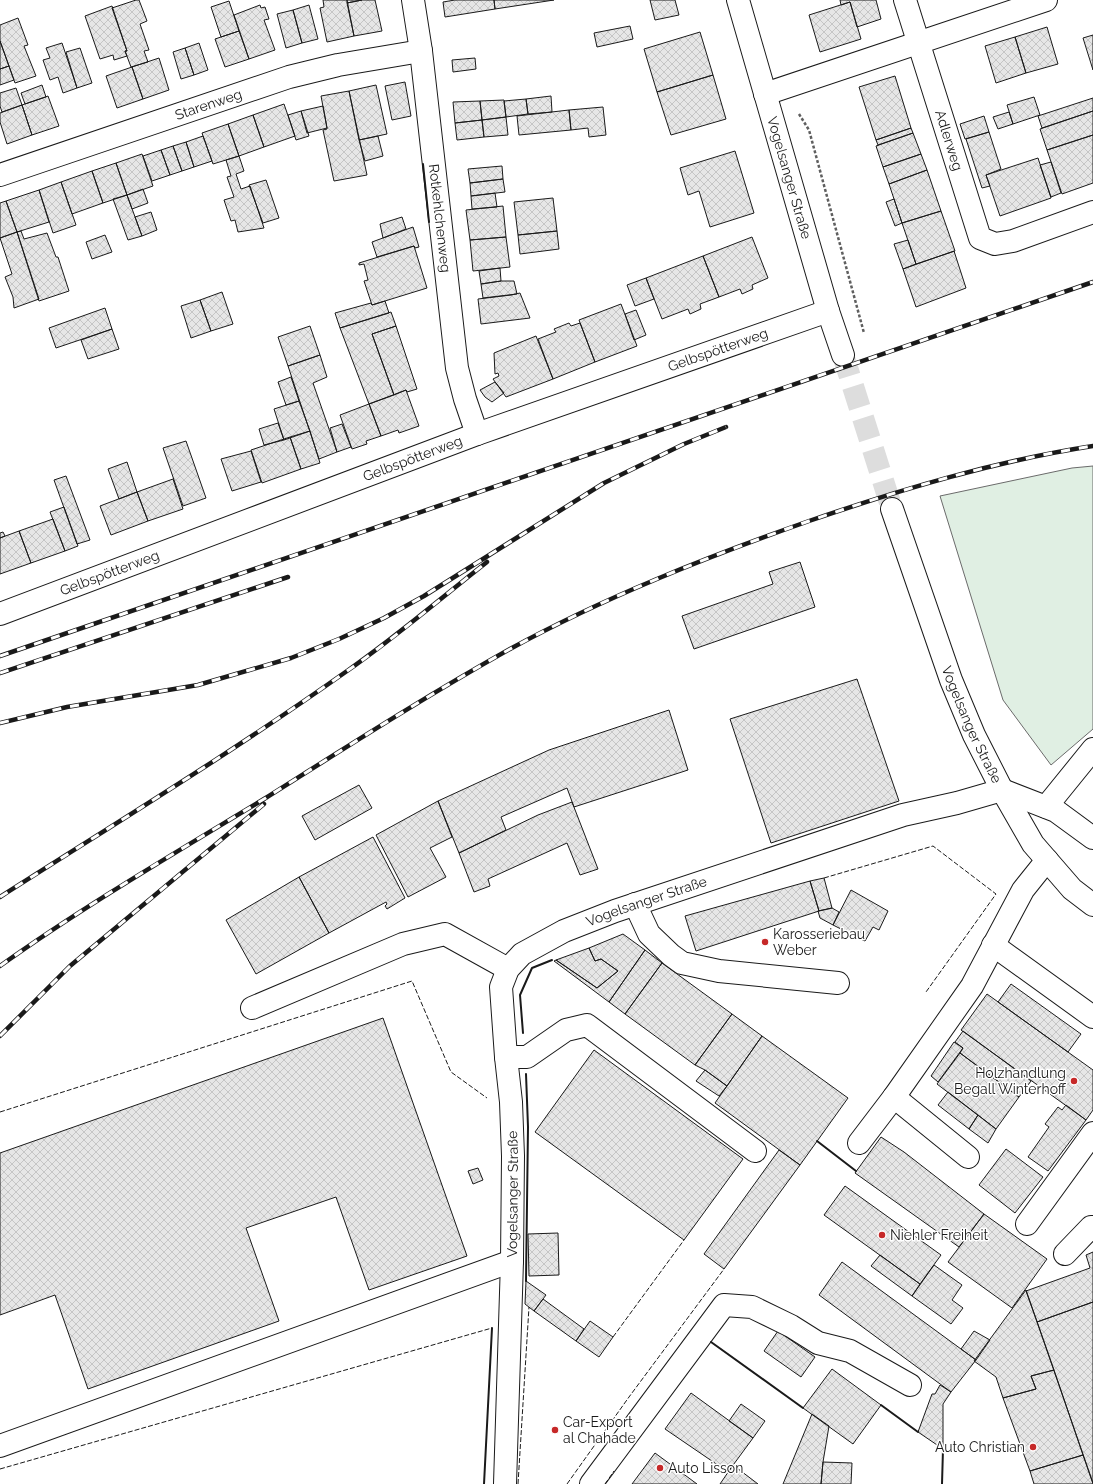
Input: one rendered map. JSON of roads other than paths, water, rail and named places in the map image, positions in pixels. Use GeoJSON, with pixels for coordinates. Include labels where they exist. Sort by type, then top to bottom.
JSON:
{"type":"FeatureCollection","features":[{"type":"Feature","properties":{"kind":"street","name":"Rotkehlchenweg"},"geometry":{"type":"LineString","coordinates":[[414,0],[457,368],[465,400],[477,434]]}},
{"type":"Feature","properties":{"kind":"street","name":"Vogelsanger Straße"},"geometry":{"type":"LineString","coordinates":[[738,0],[774,91],[828,311],[843,355]]}},
{"type":"Feature","properties":{"kind":"street","name":"Adlerweg"},"geometry":{"type":"LineString","coordinates":[[905,0],[980,238],[995,244],[1013,242],[1093,212]]}},
{"type":"Feature","properties":{"kind":"street"},"geometry":{"type":"LineString","coordinates":[[774,91],[919,42],[1022,4],[1046,0]]}},
{"type":"Feature","properties":{"kind":"street","name":"Starenweg"},"geometry":{"type":"LineString","coordinates":[[0,175],[289,77],[338,65],[421,51]]}},
{"type":"Feature","properties":{"kind":"street","name":"Gelbspötterweg"},"geometry":{"type":"LineString","coordinates":[[0,614],[477,434],[828,311]]}},
{"type":"Feature","properties":{"kind":"street","name":"Vogelsanger Straße"},"geometry":{"type":"LineString","coordinates":[[505,1484],[512,1261],[513,1156],[511,1102],[501,987],[508,969],[522,954],[564,931],[635,904],[903,815],[957,803],[1002,790],[974,735],[951,680],[892,509]]}},
{"type":"Feature","properties":{"kind":"street"},"geometry":{"type":"LineString","coordinates":[[1046,807],[1093,749]]}},
{"type":"Feature","properties":{"kind":"street"},"geometry":{"type":"LineString","coordinates":[[1002,790],[1056,811],[1093,838]]}},
{"type":"Feature","properties":{"kind":"street"},"geometry":{"type":"LineString","coordinates":[[1002,790],[1033,844],[1072,889],[1093,905]]}},
{"type":"Feature","properties":{"kind":"street"},"geometry":{"type":"LineString","coordinates":[[859,1143],[894,1097],[972,986],[1024,890],[1047,860]]}},
{"type":"Feature","properties":{"kind":"street"},"geometry":{"type":"LineString","coordinates":[[635,904],[649,934],[671,955],[682,963],[719,971],[838,983]]}},
{"type":"Feature","properties":{"kind":"street"},"geometry":{"type":"LineString","coordinates":[[252,1008],[403,944],[445,934],[508,969]]}},
{"type":"Feature","properties":{"kind":"street"},"geometry":{"type":"LineString","coordinates":[[993,945],[1093,1017]]}},
{"type":"Feature","properties":{"kind":"street"},"geometry":{"type":"LineString","coordinates":[[506,1057],[527,1057],[566,1030],[587,1025],[755,1151]]}},
{"type":"Feature","properties":{"kind":"street"},"geometry":{"type":"LineString","coordinates":[[894,1097],[968,1157]]}},
{"type":"Feature","properties":{"kind":"street"},"geometry":{"type":"LineString","coordinates":[[1027,1224],[1093,1133]]}},
{"type":"Feature","properties":{"kind":"street"},"geometry":{"type":"LineString","coordinates":[[1065,1254],[1093,1226]]}},
{"type":"Feature","properties":{"kind":"street"},"geometry":{"type":"LineString","coordinates":[[0,1446],[512,1261]]}},
{"type":"Feature","properties":{"kind":"street"},"geometry":{"type":"LineString","coordinates":[[591,1484],[724,1305],[752,1307],[791,1326],[818,1343],[850,1351],[910,1385]]}},
{"type":"Feature","properties":{"kind":"tunnel"},"geometry":{"type":"LineString","coordinates":[[843,355],[892,509]]}},
{"type":"Feature","properties":{"kind":"railway"},"geometry":{"type":"LineString","coordinates":[[0,656],[1093,282]]}},
{"type":"Feature","properties":{"kind":"railway"},"geometry":{"type":"LineString","coordinates":[[0,723],[67,707],[198,685],[291,658],[339,639],[384,618],[424,596],[604,483],[684,444],[726,427]]}},
{"type":"Feature","properties":{"kind":"railway"},"geometry":{"type":"LineString","coordinates":[[0,966],[97,901],[417,704],[510,649],[582,612],[695,564],[844,509],[914,487],[985,468],[1057,452],[1093,446]]}},
{"type":"Feature","properties":{"kind":"railway"},"geometry":{"type":"LineString","coordinates":[[0,897],[175,786],[304,701],[383,645],[487,562]]}},
{"type":"Feature","properties":{"kind":"railway"},"geometry":{"type":"LineString","coordinates":[[0,673],[288,577]]}},
{"type":"Feature","properties":{"kind":"railway"},"geometry":{"type":"LineString","coordinates":[[0,1036],[70,966],[264,804]]}},
{"type":"Feature","properties":{"kind":"place","name":"Karosseriebau Weber"},"geometry":{"type":"Point","coordinates":[765,942]}},
{"type":"Feature","properties":{"kind":"place","name":"Holzhandlung Begall Winterhoff"},"geometry":{"type":"Point","coordinates":[1074,1081]}},
{"type":"Feature","properties":{"kind":"place","name":"Niehler Freiheit"},"geometry":{"type":"Point","coordinates":[882,1235]}},
{"type":"Feature","properties":{"kind":"place","name":"Car-Export al Chahade"},"geometry":{"type":"Point","coordinates":[555,1430]}},
{"type":"Feature","properties":{"kind":"place","name":"Auto Christian"},"geometry":{"type":"Point","coordinates":[1033,1447]}},
{"type":"Feature","properties":{"kind":"place","name":"Auto Lisson"},"geometry":{"type":"Point","coordinates":[660,1468]}}]}
